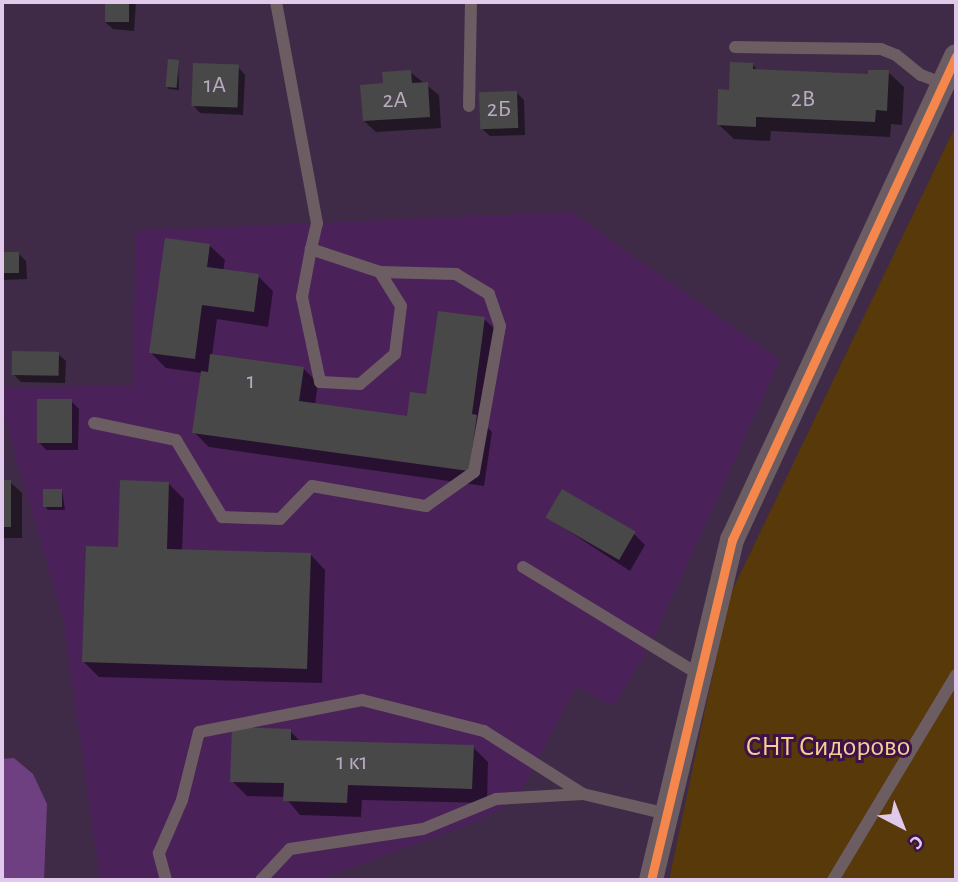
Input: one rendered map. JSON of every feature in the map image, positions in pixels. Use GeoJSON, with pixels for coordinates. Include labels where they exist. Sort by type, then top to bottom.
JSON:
{"type":"FeatureCollection","features":[{"type":"Feature","properties":{"kind":"street"},"geometry":{"type":"LineString","coordinates":[[650,880],[732,540],[956,56]]}},
{"type":"Feature","properties":{"kind":"lane"},"geometry":{"type":"LineString","coordinates":[[276,2],[317,223],[302,297],[320,382],[360,384],[395,354],[401,306],[380,272]]}},
{"type":"Feature","properties":{"kind":"lane"},"geometry":{"type":"LineString","coordinates":[[469,106],[471,2]]}},
{"type":"Feature","properties":{"kind":"lane"},"geometry":{"type":"LineString","coordinates":[[735,47],[881,49],[921,75],[944,84]]}},
{"type":"Feature","properties":{"kind":"lane"},"geometry":{"type":"LineString","coordinates":[[94,423],[176,440],[222,517],[280,519],[312,486],[426,506],[474,472],[500,326],[489,294],[456,274],[380,272],[311,249]]}},
{"type":"Feature","properties":{"kind":"lane"},"geometry":{"type":"LineString","coordinates":[[523,567],[700,675]]}},
{"type":"Feature","properties":{"kind":"lane"},"geometry":{"type":"LineString","coordinates":[[833,880],[956,675]]}},
{"type":"Feature","properties":{"kind":"lane"},"geometry":{"type":"LineString","coordinates":[[166,880],[159,853],[182,800],[199,732],[362,700],[484,731],[583,794]]}},
{"type":"Feature","properties":{"kind":"lane"},"geometry":{"type":"LineString","coordinates":[[261,880],[290,849],[423,829],[496,799],[583,794],[667,814]]}},
{"type":"Feature","properties":{"kind":"shaded area"},"geometry":{"type":"Polygon","coordinates":[[[571,212],[780,360],[650,646],[613,706],[576,686],[515,802],[463,827],[317,880],[100,880],[64,623],[2,409],[2,388],[134,385],[135,231],[571,212]]]}},
{"type":"Feature","properties":{"kind":"shaded area"},"geometry":{"type":"Polygon","coordinates":[[[14,758],[33,774],[47,804],[44,880],[2,880],[2,759],[14,758]]]}},
{"type":"Feature","properties":{"kind":"green space","name":"СНТ Сидорово"},"geometry":{"type":"Polygon","coordinates":[[[956,125],[956,880],[669,880],[729,597],[956,125]]]}},
{"type":"Feature","properties":{"kind":"building"},"geometry":{"type":"Polygon","coordinates":[[[105,2],[129,2],[129,22],[105,22],[105,2]]]}},
{"type":"Feature","properties":{"kind":"building"},"geometry":{"type":"Polygon","coordinates":[[[168,59],[179,60],[177,88],[166,87],[168,59]]]}},
{"type":"Feature","properties":{"kind":"building"},"geometry":{"type":"Polygon","coordinates":[[[730,62],[753,63],[753,69],[868,74],[868,70],[889,70],[887,111],[876,110],[875,122],[756,117],[756,127],[717,125],[718,89],[729,90],[730,62]]]}},
{"type":"Feature","properties":{"kind":"building"},"geometry":{"type":"Polygon","coordinates":[[[193,63],[239,65],[237,108],[191,106],[193,63]]]}},
{"type":"Feature","properties":{"kind":"building"},"geometry":{"type":"Polygon","coordinates":[[[411,70],[412,83],[428,82],[430,117],[363,121],[360,85],[383,83],[382,72],[411,70]]]}},
{"type":"Feature","properties":{"kind":"building"},"geometry":{"type":"Polygon","coordinates":[[[517,91],[518,128],[480,129],[479,92],[517,91]]]}},
{"type":"Feature","properties":{"kind":"building"},"geometry":{"type":"Polygon","coordinates":[[[165,238],[210,244],[207,267],[259,274],[254,312],[202,305],[195,359],[149,353],[165,238]]]}},
{"type":"Feature","properties":{"kind":"building"},"geometry":{"type":"Polygon","coordinates":[[[2,252],[19,252],[19,273],[2,273],[2,252]]]}},
{"type":"Feature","properties":{"kind":"building"},"geometry":{"type":"Polygon","coordinates":[[[438,311],[485,317],[472,414],[477,415],[469,471],[192,433],[201,371],[208,372],[210,354],[304,367],[299,401],[407,416],[410,392],[426,394],[438,311]]]}},
{"type":"Feature","properties":{"kind":"building"},"geometry":{"type":"Polygon","coordinates":[[[12,351],[59,352],[59,376],[12,375],[12,351]]]}},
{"type":"Feature","properties":{"kind":"building"},"geometry":{"type":"Polygon","coordinates":[[[37,399],[72,399],[72,443],[37,443],[37,399]]]}},
{"type":"Feature","properties":{"kind":"building"},"geometry":{"type":"Polygon","coordinates":[[[2,480],[11,480],[11,527],[2,527],[2,480]]]}},
{"type":"Feature","properties":{"kind":"building"},"geometry":{"type":"Polygon","coordinates":[[[120,480],[169,482],[167,549],[311,553],[307,669],[82,662],[86,546],[118,547],[120,480]]]}},
{"type":"Feature","properties":{"kind":"building"},"geometry":{"type":"Polygon","coordinates":[[[43,489],[62,489],[62,507],[43,507],[43,489]]]}},
{"type":"Feature","properties":{"kind":"building"},"geometry":{"type":"Polygon","coordinates":[[[562,489],[636,532],[619,560],[546,518],[562,489]]]}},
{"type":"Feature","properties":{"kind":"building"},"geometry":{"type":"Polygon","coordinates":[[[232,727],[291,729],[291,740],[474,745],[472,789],[348,785],[347,803],[283,801],[284,783],[230,782],[232,727]]]}},
{"type":"Feature","properties":{"kind":"cycle path"},"geometry":{"type":"LineString","coordinates":[[651,880],[732,540],[956,56]]}}]}
